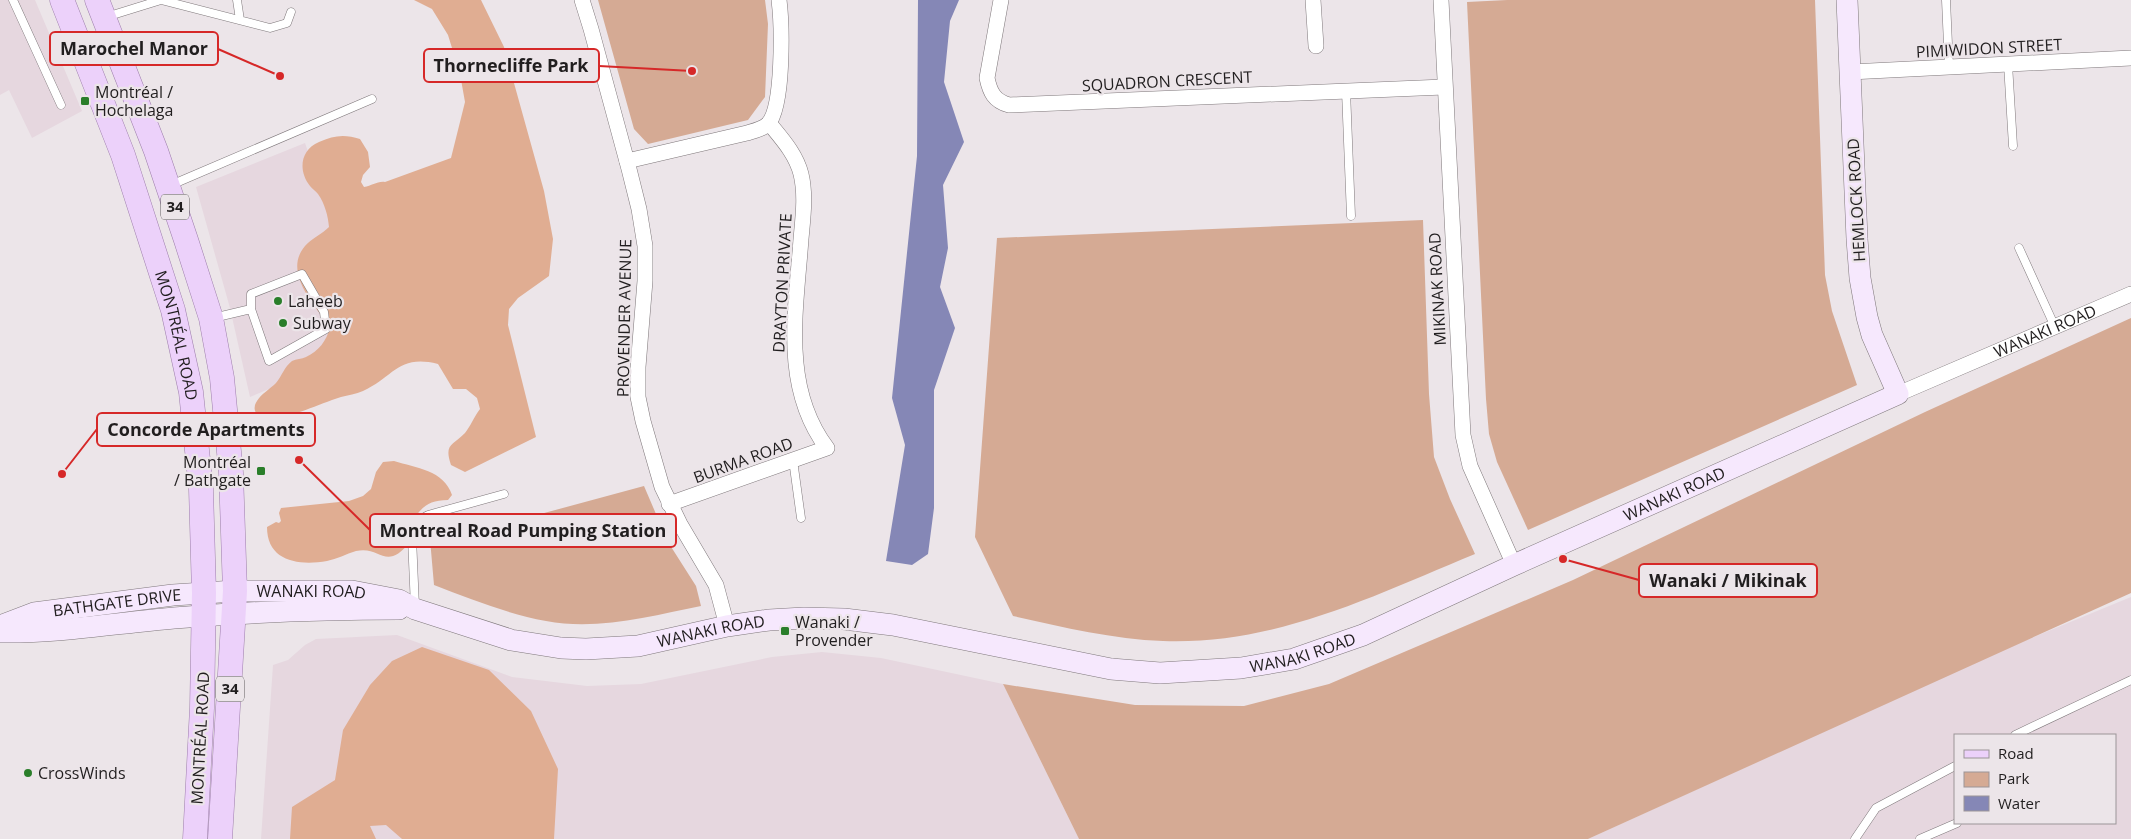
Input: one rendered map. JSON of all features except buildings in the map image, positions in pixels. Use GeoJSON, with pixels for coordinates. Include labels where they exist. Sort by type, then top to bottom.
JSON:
{"type":"FeatureCollection","features":[{"type":"Feature","properties":{"kind":"main road","name":"MONTRÉAL ROAD"},"geometry":{"type":"LineString","coordinates":[[62,0],[123,155],[173,310],[184,351],[195,422],[201,489],[204,592],[202,708],[194,839]]}},
{"type":"Feature","properties":{"kind":"main road","name":"MONTRÉAL ROAD"},"geometry":{"type":"LineString","coordinates":[[100,9],[168,186],[208,309],[222,378],[228,432],[236,558],[235,602],[220,839]]}},
{"type":"Feature","properties":{"kind":"main road"},"geometry":{"type":"LineString","coordinates":[[173,310],[208,309]]}},
{"type":"Feature","properties":{"kind":"street","name":"PROVENDER AVENUE"},"geometry":{"type":"LineString","coordinates":[[582,0],[592,29],[627,161],[639,209],[645,246],[638,397],[662,487],[716,585],[727,626]]}},
{"type":"Feature","properties":{"kind":"street"},"geometry":{"type":"LineString","coordinates":[[627,161],[747,133],[768,124],[775,107],[781,57],[782,32],[779,0]]}},
{"type":"Feature","properties":{"kind":"street","name":"SQUADRON CRESCENT"},"geometry":{"type":"LineString","coordinates":[[1001,0],[987,78],[989,90],[993,97],[1001,103],[1009,105],[1444,87]]}},
{"type":"Feature","properties":{"kind":"street"},"geometry":{"type":"LineString","coordinates":[[1313,0],[1316,46]]}},
{"type":"Feature","properties":{"kind":"street","name":"MIKINAK ROAD"},"geometry":{"type":"LineString","coordinates":[[1441,0],[1463,435],[1470,466],[1514,565]]}},
{"type":"Feature","properties":{"kind":"street","name":"HEMLOCK ROAD"},"geometry":{"type":"LineString","coordinates":[[1847,0],[1860,278],[1872,335],[1898,394]]}},
{"type":"Feature","properties":{"kind":"street","name":"PIMIWIDON STREET"},"geometry":{"type":"LineString","coordinates":[[1850,72],[2131,58]]}},
{"type":"Feature","properties":{"kind":"street","name":"DRAYTON PRIVATE"},"geometry":{"type":"LineString","coordinates":[[768,124],[788,146],[796,159],[801,174],[804,205],[794,334],[796,365],[803,406],[817,435],[827,448]]}},
{"type":"Feature","properties":{"kind":"street","name":"WANAKI ROAD"},"geometry":{"type":"LineString","coordinates":[[235,602],[320,610],[415,609],[511,640],[561,648],[586,649],[638,646],[727,626],[795,618],[844,619],[894,625],[1111,669],[1160,673],[1266,664],[1318,651],[1363,635],[1514,565],[1898,394],[2131,294]]}},
{"type":"Feature","properties":{"kind":"street","name":"BURMA ROAD"},"geometry":{"type":"LineString","coordinates":[[670,504],[827,448]]}},
{"type":"Feature","properties":{"kind":"street","name":"BATHGATE DRIVE"},"geometry":{"type":"LineString","coordinates":[[0,626],[34,613],[173,595],[204,592],[235,602]]}},
{"type":"Feature","properties":{"kind":"street","name":"BATHGATE DRIVE"},"geometry":{"type":"LineString","coordinates":[[0,632],[38,633],[204,616],[235,602]]}},
{"type":"Feature","properties":{"kind":"lane"},"geometry":{"type":"LineString","coordinates":[[13,0],[61,105]]}},
{"type":"Feature","properties":{"kind":"lane"},"geometry":{"type":"LineString","coordinates":[[100,9],[161,0],[270,28],[287,22],[291,12]]}},
{"type":"Feature","properties":{"kind":"lane"},"geometry":{"type":"LineString","coordinates":[[238,0],[240,20]]}},
{"type":"Feature","properties":{"kind":"lane"},"geometry":{"type":"LineString","coordinates":[[1946,0],[1949,67]]}},
{"type":"Feature","properties":{"kind":"lane"},"geometry":{"type":"LineString","coordinates":[[2008,64],[2013,146]]}},
{"type":"Feature","properties":{"kind":"lane"},"geometry":{"type":"LineString","coordinates":[[1346,91],[1351,216]]}},
{"type":"Feature","properties":{"kind":"lane"},"geometry":{"type":"LineString","coordinates":[[168,186],[372,99]]}},
{"type":"Feature","properties":{"kind":"lane"},"geometry":{"type":"LineString","coordinates":[[2019,248],[2055,327]]}},
{"type":"Feature","properties":{"kind":"lane"},"geometry":{"type":"LineString","coordinates":[[302,274],[324,312],[326,329],[269,361],[251,309],[252,294],[302,274]]}},
{"type":"Feature","properties":{"kind":"lane"},"geometry":{"type":"LineString","coordinates":[[208,309],[251,309]]}},
{"type":"Feature","properties":{"kind":"lane"},"geometry":{"type":"LineString","coordinates":[[793,460],[801,518]]}},
{"type":"Feature","properties":{"kind":"lane"},"geometry":{"type":"LineString","coordinates":[[415,609],[412,538],[413,528],[418,521],[428,515],[504,494]]}},
{"type":"Feature","properties":{"kind":"lane"},"geometry":{"type":"LineString","coordinates":[[2017,734],[2131,680]]}},
{"type":"Feature","properties":{"kind":"lane"},"geometry":{"type":"LineString","coordinates":[[1855,839],[1876,808],[1954,767]]}},
{"type":"Feature","properties":{"kind":"lane"},"geometry":{"type":"LineString","coordinates":[[1920,839],[1954,824]]}},
{"type":"Feature","properties":{"kind":"shaded area"},"geometry":{"type":"Polygon","coordinates":[[[0,0],[35,0],[82,111],[32,138],[9,90],[0,95],[0,0]]]}},
{"type":"Feature","properties":{"kind":"shaded area"},"geometry":{"type":"Polygon","coordinates":[[[414,0],[481,0],[504,47],[544,191],[553,239],[549,276],[518,298],[509,309],[508,325],[536,437],[465,472],[451,465],[448,453],[450,446],[465,433],[480,409],[477,398],[466,389],[453,389],[438,364],[414,362],[405,364],[363,391],[294,414],[264,417],[258,415],[255,409],[255,404],[259,398],[276,383],[289,363],[315,352],[324,341],[330,328],[304,289],[297,267],[299,256],[305,246],[329,227],[323,202],[310,186],[304,174],[303,161],[308,150],[319,142],[330,138],[349,136],[360,139],[368,152],[370,167],[363,175],[361,182],[364,187],[385,182],[451,158],[465,102],[460,74],[448,35],[432,9],[414,0]]]}},
{"type":"Feature","properties":{"kind":"shaded area"},"geometry":{"type":"Polygon","coordinates":[[[305,143],[334,226],[346,357],[250,397],[230,308],[196,187],[305,143]]]}},
{"type":"Feature","properties":{"kind":"shaded area"},"geometry":{"type":"Polygon","coordinates":[[[394,461],[420,468],[436,475],[443,480],[452,495],[448,500],[440,500],[428,504],[419,511],[408,529],[411,541],[395,555],[389,557],[364,550],[327,561],[305,563],[286,559],[272,547],[268,538],[267,527],[281,521],[279,513],[281,508],[349,501],[363,496],[371,489],[376,472],[383,462],[394,461]]]}},
{"type":"Feature","properties":{"kind":"shaded area"},"geometry":{"type":"Polygon","coordinates":[[[2131,597],[2131,839],[1588,839],[1995,653],[2131,597]]]}},
{"type":"Feature","properties":{"kind":"shaded area"},"geometry":{"type":"Polygon","coordinates":[[[397,635],[512,677],[587,686],[641,684],[772,657],[822,652],[881,658],[1003,684],[1079,839],[261,839],[273,665],[288,660],[305,645],[316,639],[397,635]]]}},
{"type":"Feature","properties":{"kind":"shaded area"},"geometry":{"type":"Polygon","coordinates":[[[422,647],[489,670],[531,711],[558,769],[554,839],[402,839],[386,825],[370,826],[376,839],[290,839],[292,807],[335,780],[343,730],[370,685],[392,661],[422,647]]]}},
{"type":"Feature","properties":{"kind":"green space"},"geometry":{"type":"Polygon","coordinates":[[[598,0],[765,0],[768,24],[765,97],[748,120],[648,144],[634,129],[598,0]]]}},
{"type":"Feature","properties":{"kind":"green space"},"geometry":{"type":"Polygon","coordinates":[[[1507,0],[1815,0],[1825,275],[1832,311],[1857,385],[1528,530],[1497,462],[1489,434],[1467,2],[1507,0]]]}},
{"type":"Feature","properties":{"kind":"green space"},"geometry":{"type":"Polygon","coordinates":[[[1423,220],[1429,394],[1434,457],[1450,499],[1475,554],[1323,615],[1245,635],[1205,640],[1144,640],[1087,632],[1013,616],[975,537],[997,238],[1423,220]]]}},
{"type":"Feature","properties":{"kind":"green space"},"geometry":{"type":"Polygon","coordinates":[[[2131,318],[2131,593],[1588,839],[1079,839],[1003,684],[1135,705],[1244,706],[1329,684],[1573,580],[1925,412],[2131,318]]]}},
{"type":"Feature","properties":{"kind":"green space"},"geometry":{"type":"Polygon","coordinates":[[[644,486],[668,542],[696,586],[701,606],[624,621],[565,624],[503,610],[434,585],[430,539],[463,535],[644,486]]]}},
{"type":"Feature","properties":{"kind":"water"},"geometry":{"type":"Polygon","coordinates":[[[918,0],[959,0],[950,21],[944,82],[964,142],[943,185],[948,248],[940,287],[955,328],[934,390],[934,508],[928,554],[912,565],[886,561],[905,445],[892,398],[917,156],[918,0]]]}},
{"type":"Feature","properties":{"kind":"place","name":"Thornecliffe Park"},"geometry":{"type":"Point","coordinates":[692,71]}},
{"type":"Feature","properties":{"kind":"place","name":"Marochel Manor"},"geometry":{"type":"Point","coordinates":[280,76]}},
{"type":"Feature","properties":{"kind":"place","name":"Montréal / Hochelaga"},"geometry":{"type":"Point","coordinates":[85,101]}},
{"type":"Feature","properties":{"kind":"place","name":"Laheeb"},"geometry":{"type":"Point","coordinates":[278,301]}},
{"type":"Feature","properties":{"kind":"place","name":"Subway"},"geometry":{"type":"Point","coordinates":[283,323]}},
{"type":"Feature","properties":{"kind":"place","name":"Montreal Road Pumping Station"},"geometry":{"type":"Point","coordinates":[299,460]}},
{"type":"Feature","properties":{"kind":"place","name":"Montréal / Bathgate"},"geometry":{"type":"Point","coordinates":[261,471]}},
{"type":"Feature","properties":{"kind":"place","name":"Concorde Apartments"},"geometry":{"type":"Point","coordinates":[62,474]}},
{"type":"Feature","properties":{"kind":"place","name":"Wanaki / Mikinak"},"geometry":{"type":"Point","coordinates":[1563,559]}},
{"type":"Feature","properties":{"kind":"place","name":"Wanaki / Provender"},"geometry":{"type":"Point","coordinates":[785,631]}},
{"type":"Feature","properties":{"kind":"place","name":"CrossWinds"},"geometry":{"type":"Point","coordinates":[28,773]}}]}
